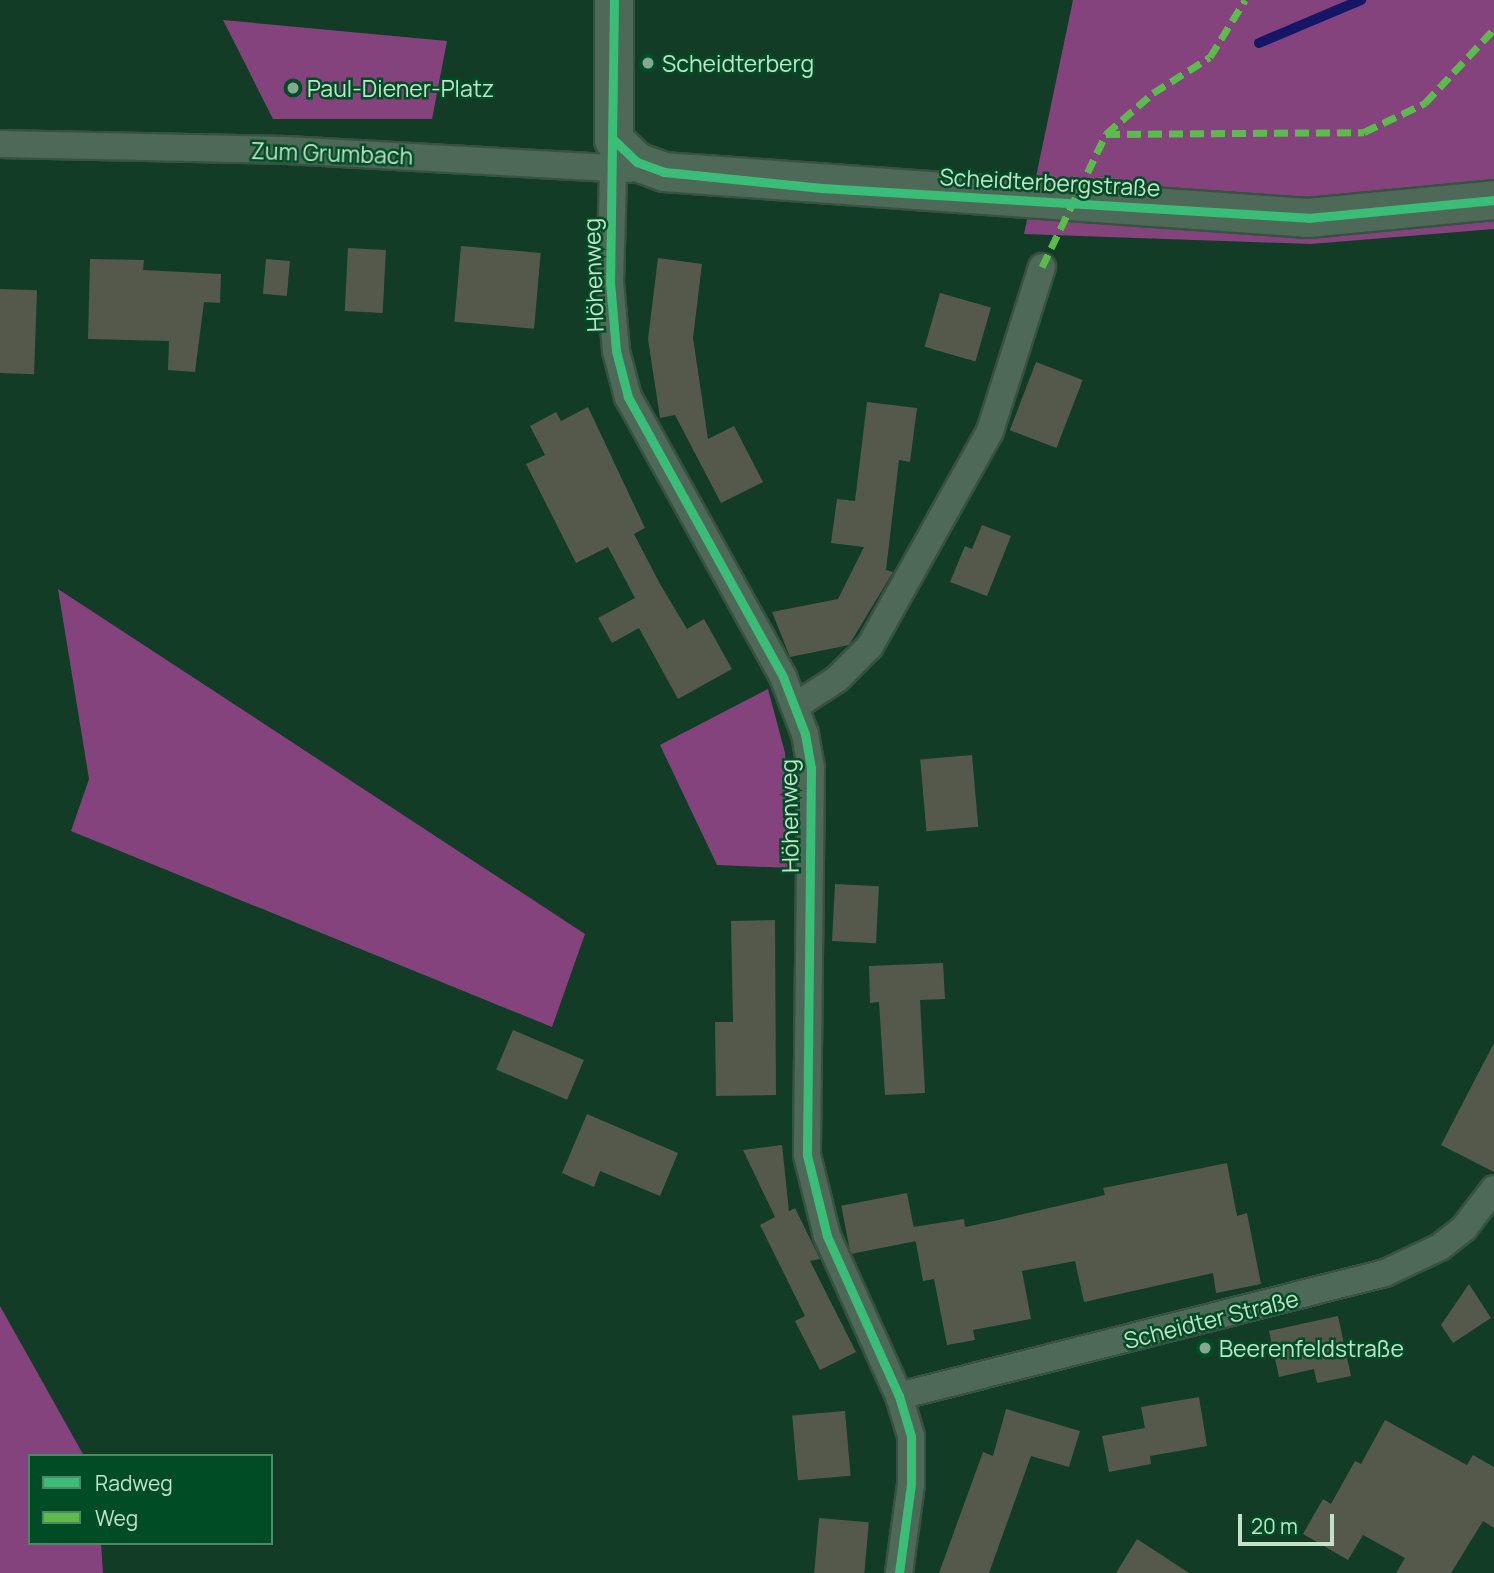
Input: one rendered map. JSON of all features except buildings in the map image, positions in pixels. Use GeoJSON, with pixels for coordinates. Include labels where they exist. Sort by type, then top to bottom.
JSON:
{"type":"FeatureCollection","features":[{"type":"Feature","properties":{"kind":"street","name":"Höhenweg"},"geometry":{"type":"LineString","coordinates":[[614,0],[612,322],[628,397],[797,705],[811,768],[807,1155],[827,1236],[899,1396],[913,1459],[899,1573]]}},
{"type":"Feature","properties":{"kind":"street","name":"Zum Grumbach"},"geometry":{"type":"LineString","coordinates":[[0,144],[613,154]]}},
{"type":"Feature","properties":{"kind":"street","name":"Scheidterbergstraße"},"geometry":{"type":"LineString","coordinates":[[613,154],[664,172],[1003,199],[1108,203],[1308,218],[1494,200]]}},
{"type":"Feature","properties":{"kind":"street"},"geometry":{"type":"LineString","coordinates":[[797,705],[837,678],[870,646],[989,430],[1042,267]]}},
{"type":"Feature","properties":{"kind":"street","name":"Scheidter Straße"},"geometry":{"type":"LineString","coordinates":[[899,1396],[1197,1325],[1385,1273],[1448,1241],[1494,1189]]}},
{"type":"Feature","properties":{"kind":"shaded area"},"geometry":{"type":"Polygon","coordinates":[[[1073,0],[1494,0],[1494,229],[1311,244],[1024,234],[1073,0]]]}},
{"type":"Feature","properties":{"kind":"shaded area"},"geometry":{"type":"Polygon","coordinates":[[[223,20],[447,41],[432,119],[273,119],[223,20]]]}},
{"type":"Feature","properties":{"kind":"shaded area"},"geometry":{"type":"Polygon","coordinates":[[[58,589],[585,934],[552,1027],[71,831],[89,779],[58,589]]]}},
{"type":"Feature","properties":{"kind":"shaded area"},"geometry":{"type":"Polygon","coordinates":[[[768,689],[785,753],[791,868],[717,865],[660,745],[768,689]]]}},
{"type":"Feature","properties":{"kind":"shaded area"},"geometry":{"type":"Polygon","coordinates":[[[0,1306],[83,1454],[28,1454],[28,1545],[101,1545],[103,1573],[0,1573],[0,1306]]]}},
{"type":"Feature","properties":{"kind":"waterway"},"geometry":{"type":"LineString","coordinates":[[1259,43],[1361,0]]}},
{"type":"Feature","properties":{"kind":"marked path"},"geometry":{"type":"LineString","coordinates":[[1042,267],[1106,134],[1153,93],[1210,57],[1245,0]]}},
{"type":"Feature","properties":{"kind":"marked path"},"geometry":{"type":"LineString","coordinates":[[1106,134],[1364,132],[1425,103],[1494,29]]}},
{"type":"Feature","properties":{"kind":"cycle path"},"geometry":{"type":"LineString","coordinates":[[614,0],[610,282],[616,351],[628,397],[783,677],[805,734],[811,768],[807,1155],[827,1236],[899,1396],[911,1436],[911,1484],[899,1573]]}},
{"type":"Feature","properties":{"kind":"cycle path"},"geometry":{"type":"LineString","coordinates":[[614,140],[637,162],[664,172],[822,188],[1308,218],[1494,200]]}},
{"type":"Feature","properties":{"kind":"place","name":"Scheidterberg"},"geometry":{"type":"Point","coordinates":[648,63]}},
{"type":"Feature","properties":{"kind":"place","name":"Paul-Diener-Platz"},"geometry":{"type":"Point","coordinates":[293,88]}},
{"type":"Feature","properties":{"kind":"place","name":"Beerenfeldstraße"},"geometry":{"type":"Point","coordinates":[1205,1348]}}]}
